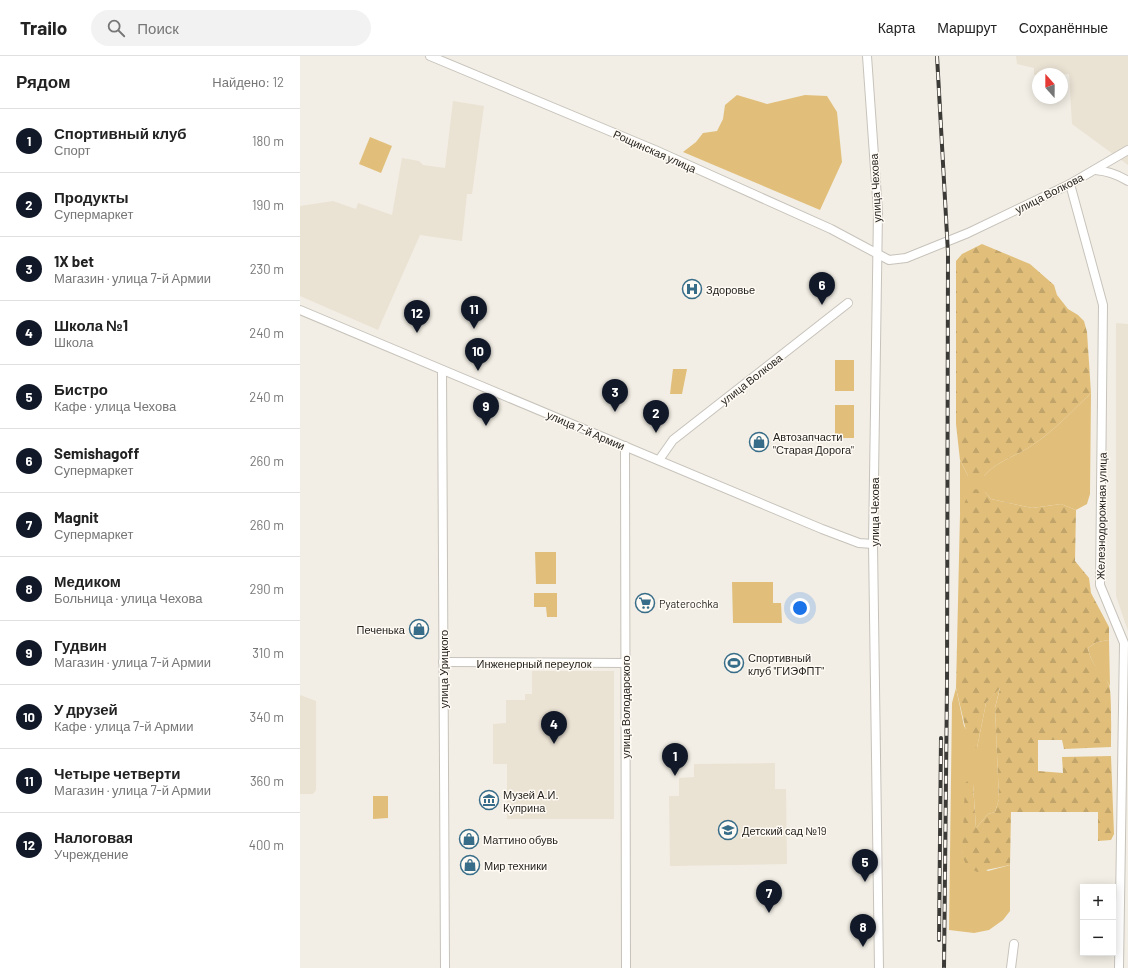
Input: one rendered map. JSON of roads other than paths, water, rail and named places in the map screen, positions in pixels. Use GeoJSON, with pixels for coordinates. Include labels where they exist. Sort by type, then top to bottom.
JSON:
{"type":"FeatureCollection","features":[{"type":"Feature","properties":{"kind":"street","name":"Рощинская улица"},"geometry":{"type":"LineString","coordinates":[[430,56],[655,150],[831,229],[889,260],[898,260],[968,233]]}},
{"type":"Feature","properties":{"kind":"street","name":"улица Чехова"},"geometry":{"type":"LineString","coordinates":[[867,56],[878,212],[874,544],[879,968]]}},
{"type":"Feature","properties":{"kind":"street","name":"улица Волкова"},"geometry":{"type":"LineString","coordinates":[[968,233],[1070,184],[1128,150]]}},
{"type":"Feature","properties":{"kind":"street"},"geometry":{"type":"LineString","coordinates":[[1095,170],[1107,171],[1119,175],[1128,181]]}},
{"type":"Feature","properties":{"kind":"street","name":"Железнодорожная улица"},"geometry":{"type":"LineString","coordinates":[[1070,184],[1103,305],[1100,585],[1121,632],[1124,643],[1119,968]]}},
{"type":"Feature","properties":{"kind":"street","name":"улица Волкова"},"geometry":{"type":"LineString","coordinates":[[659,460],[673,440],[848,303]]}},
{"type":"Feature","properties":{"kind":"street","name":"улица 7-й Армии"},"geometry":{"type":"LineString","coordinates":[[300,310],[822,529],[859,543],[874,544]]}},
{"type":"Feature","properties":{"kind":"street","name":"улица Урицкого"},"geometry":{"type":"LineString","coordinates":[[442,370],[445,968]]}},
{"type":"Feature","properties":{"kind":"street","name":"улица Володарского"},"geometry":{"type":"LineString","coordinates":[[625,446],[626,968]]}},
{"type":"Feature","properties":{"kind":"street","name":"Инженерный переулок"},"geometry":{"type":"LineString","coordinates":[[443,662],[625,663]]}},
{"type":"Feature","properties":{"kind":"street"},"geometry":{"type":"LineString","coordinates":[[1011,968],[1014,944]]}},
{"type":"Feature","properties":{"kind":"railway"},"geometry":{"type":"LineString","coordinates":[[937,56],[948,253],[947,684],[944,968]]}},
{"type":"Feature","properties":{"kind":"railway"},"geometry":{"type":"LineString","coordinates":[[939,940],[941,738]]}},
{"type":"Feature","properties":{"kind":"place","name":"Здоровье"},"geometry":{"type":"Point","coordinates":[692,289]}},
{"type":"Feature","properties":{"kind":"place","name":"Semishagoff"},"geometry":{"type":"Point","coordinates":[822,305]}},
{"type":"Feature","properties":{"kind":"place","name":"Четыре четверти"},"geometry":{"type":"Point","coordinates":[474,329]}},
{"type":"Feature","properties":{"kind":"place","name":"Налоговая"},"geometry":{"type":"Point","coordinates":[417,333]}},
{"type":"Feature","properties":{"kind":"place","name":"У друзей"},"geometry":{"type":"Point","coordinates":[478,371]}},
{"type":"Feature","properties":{"kind":"place","name":"1X bet"},"geometry":{"type":"Point","coordinates":[615,412]}},
{"type":"Feature","properties":{"kind":"place","name":"Гудвин"},"geometry":{"type":"Point","coordinates":[486,426]}},
{"type":"Feature","properties":{"kind":"place","name":"Продукты"},"geometry":{"type":"Point","coordinates":[656,433]}},
{"type":"Feature","properties":{"kind":"place","name":"Автозапчасти \"Старая Дорога\""},"geometry":{"type":"Point","coordinates":[759,442]}},
{"type":"Feature","properties":{"kind":"place","name":"Pyaterochka"},"geometry":{"type":"Point","coordinates":[645,603]}},
{"type":"Feature","properties":{"kind":"place","name":"Печенька"},"geometry":{"type":"Point","coordinates":[419,629]}},
{"type":"Feature","properties":{"kind":"place","name":"Спортивный клуб \"ГИЭФПТ\""},"geometry":{"type":"Point","coordinates":[734,663]}},
{"type":"Feature","properties":{"kind":"place","name":"Школа №1"},"geometry":{"type":"Point","coordinates":[554,744]}},
{"type":"Feature","properties":{"kind":"place","name":"Спортивный клуб"},"geometry":{"type":"Point","coordinates":[675,776]}},
{"type":"Feature","properties":{"kind":"place","name":"Музей А.И. Куприна"},"geometry":{"type":"Point","coordinates":[489,800]}},
{"type":"Feature","properties":{"kind":"place","name":"Детский сад №19"},"geometry":{"type":"Point","coordinates":[728,830]}},
{"type":"Feature","properties":{"kind":"place","name":"Маттино обувь"},"geometry":{"type":"Point","coordinates":[469,839]}},
{"type":"Feature","properties":{"kind":"place","name":"Мир техники"},"geometry":{"type":"Point","coordinates":[470,865]}},
{"type":"Feature","properties":{"kind":"place","name":"Бистро"},"geometry":{"type":"Point","coordinates":[865,882]}},
{"type":"Feature","properties":{"kind":"place","name":"Magnit"},"geometry":{"type":"Point","coordinates":[769,913]}},
{"type":"Feature","properties":{"kind":"place","name":"Медиком"},"geometry":{"type":"Point","coordinates":[863,947]}}]}
